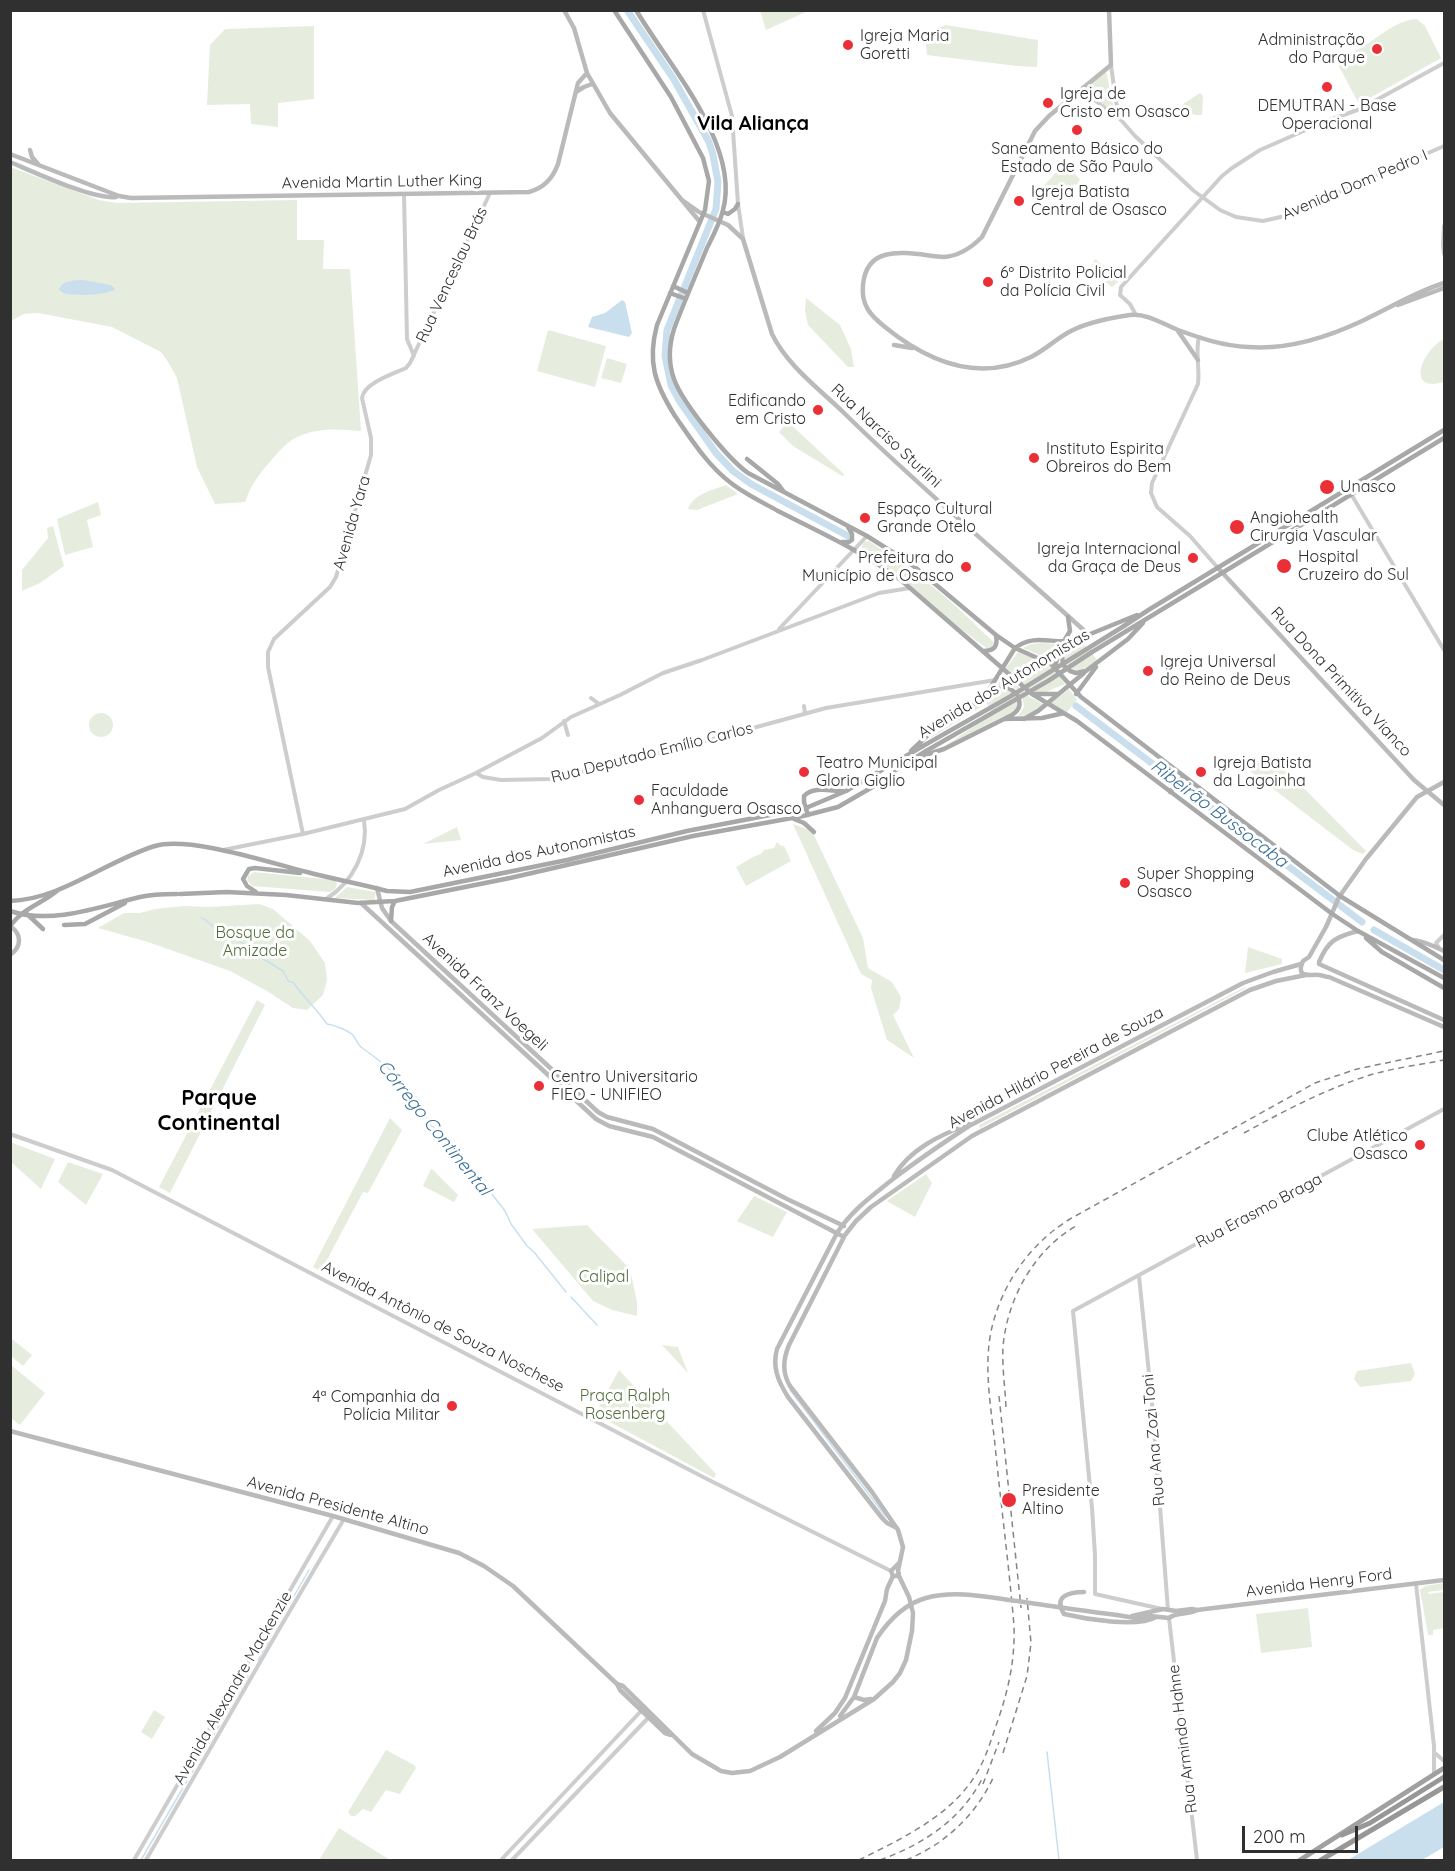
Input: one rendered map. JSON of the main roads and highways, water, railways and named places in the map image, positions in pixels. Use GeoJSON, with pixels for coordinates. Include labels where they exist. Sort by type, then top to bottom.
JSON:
{"type":"FeatureCollection","features":[{"type":"Feature","properties":{"kind":"highway"},"geometry":{"type":"LineString","coordinates":[[1300,1860],[1444,1768]]}},
{"type":"Feature","properties":{"kind":"highway"},"geometry":{"type":"LineString","coordinates":[[1342,1835],[1370,1823],[1444,1778]]}},
{"type":"Feature","properties":{"kind":"highway"},"geometry":{"type":"LineString","coordinates":[[1321,1860],[1444,1787]]}},
{"type":"Feature","properties":{"kind":"main road"},"geometry":{"type":"LineString","coordinates":[[564,10],[574,28],[592,84],[619,126],[699,222]]}},
{"type":"Feature","properties":{"kind":"main road"},"geometry":{"type":"LineString","coordinates":[[614,10],[670,97],[703,158],[709,181],[703,214],[656,331],[653,360],[658,387],[681,425],[706,458],[730,482],[754,498],[854,549],[885,568],[1032,694],[1077,721],[1359,931],[1444,978]]}},
{"type":"Feature","properties":{"kind":"main road"},"geometry":{"type":"LineString","coordinates":[[636,10],[716,140],[721,155],[725,191],[723,212],[687,292],[671,339],[670,360],[674,380],[719,445],[740,467],[867,536],[916,568],[996,635],[1015,648],[1055,667],[1076,694],[1182,779],[1340,897],[1444,960]]}},
{"type":"Feature","properties":{"kind":"main road"},"geometry":{"type":"LineString","coordinates":[[1109,10],[1111,65],[1048,116],[1030,138],[982,237],[974,245],[948,257],[891,254],[882,256],[867,267],[862,295],[865,307],[878,322],[913,348],[933,358],[960,366],[982,368],[1004,366],[1033,356],[1080,326],[1136,315],[1151,318],[1198,337],[1230,345],[1250,348],[1285,345],[1338,331],[1410,296],[1444,283]]}},
{"type":"Feature","properties":{"kind":"main road","name":"Avenida Martin Luther King"},"geometry":{"type":"LineString","coordinates":[[10,154],[119,196],[131,198],[529,192],[538,189],[550,178],[558,164],[578,83],[587,73]]}},
{"type":"Feature","properties":{"kind":"main road"},"geometry":{"type":"LineString","coordinates":[[576,92],[592,84]]}},
{"type":"Feature","properties":{"kind":"main road"},"geometry":{"type":"LineString","coordinates":[[30,150],[33,160],[40,166]]}},
{"type":"Feature","properties":{"kind":"main road"},"geometry":{"type":"LineString","coordinates":[[18,157],[21,166]]}},
{"type":"Feature","properties":{"kind":"main road"},"geometry":{"type":"LineString","coordinates":[[21,166],[26,160]]}},
{"type":"Feature","properties":{"kind":"main road","name":"Avenida Martin Luther King"},"geometry":{"type":"LineString","coordinates":[[10,162],[92,194],[109,198],[119,196]]}},
{"type":"Feature","properties":{"kind":"main road"},"geometry":{"type":"LineString","coordinates":[[92,186],[96,191],[92,194]]}},
{"type":"Feature","properties":{"kind":"main road","name":"Rua Narciso Sturlini"},"geometry":{"type":"LineString","coordinates":[[682,200],[703,214],[728,225],[743,239],[772,334],[791,362],[883,451],[1089,635]]}},
{"type":"Feature","properties":{"kind":"main road"},"geometry":{"type":"LineString","coordinates":[[723,212],[728,214],[732,212],[738,204]]}},
{"type":"Feature","properties":{"kind":"main road"},"geometry":{"type":"LineString","coordinates":[[675,287],[687,292]]}},
{"type":"Feature","properties":{"kind":"main road"},"geometry":{"type":"LineString","coordinates":[[1390,307],[1444,288]]}},
{"type":"Feature","properties":{"kind":"main road"},"geometry":{"type":"LineString","coordinates":[[672,293],[685,299]]}},
{"type":"Feature","properties":{"kind":"main road"},"geometry":{"type":"LineString","coordinates":[[1176,329],[1198,360]]}},
{"type":"Feature","properties":{"kind":"main road"},"geometry":{"type":"LineString","coordinates":[[894,345],[913,348]]}},
{"type":"Feature","properties":{"kind":"main road"},"geometry":{"type":"LineString","coordinates":[[1125,629],[1144,621],[1222,573],[1444,430]]}},
{"type":"Feature","properties":{"kind":"main road"},"geometry":{"type":"LineString","coordinates":[[925,748],[1048,681],[1125,629],[1140,615],[1444,438]]}},
{"type":"Feature","properties":{"kind":"main road"},"geometry":{"type":"LineString","coordinates":[[747,459],[778,484],[784,492]]}},
{"type":"Feature","properties":{"kind":"main road"},"geometry":{"type":"LineString","coordinates":[[840,542],[849,543],[852,540],[848,527]]}},
{"type":"Feature","properties":{"kind":"main road","name":"Rua Dona Primitiva Vianco"},"geometry":{"type":"LineString","coordinates":[[1218,568],[1414,780],[1444,805]]}},
{"type":"Feature","properties":{"kind":"main road"},"geometry":{"type":"LineString","coordinates":[[987,694],[1015,648],[1021,643],[1035,639],[1073,641],[1126,618],[1140,615]]}},
{"type":"Feature","properties":{"kind":"main road"},"geometry":{"type":"LineString","coordinates":[[1055,667],[1058,652],[1071,628],[1068,617]]}},
{"type":"Feature","properties":{"kind":"main road"},"geometry":{"type":"LineString","coordinates":[[1024,718],[1034,714],[1128,639],[1144,621]]}},
{"type":"Feature","properties":{"kind":"main road"},"geometry":{"type":"LineString","coordinates":[[983,651],[995,648],[996,635]]}},
{"type":"Feature","properties":{"kind":"main road"},"geometry":{"type":"LineString","coordinates":[[1073,641],[1063,650],[1064,665],[1076,673],[1086,671]]}},
{"type":"Feature","properties":{"kind":"main road"},"geometry":{"type":"LineString","coordinates":[[1076,694],[1100,660]]}},
{"type":"Feature","properties":{"kind":"main road"},"geometry":{"type":"LineString","coordinates":[[907,755],[931,732],[987,694],[1005,688],[1017,694],[1020,700],[1019,709],[1012,715],[941,751],[919,756]]}},
{"type":"Feature","properties":{"kind":"main road"},"geometry":{"type":"LineString","coordinates":[[1032,694],[1058,694]]}},
{"type":"Feature","properties":{"kind":"main road"},"geometry":{"type":"LineString","coordinates":[[1003,719],[1042,718],[1064,713]]}},
{"type":"Feature","properties":{"kind":"main road","name":"Avenida dos Autonomistas"},"geometry":{"type":"LineString","coordinates":[[10,901],[60,888],[158,845],[193,845],[222,850],[394,892],[423,890],[567,860],[687,831],[806,808],[846,791],[907,755],[925,748]]}},
{"type":"Feature","properties":{"kind":"main road","name":"Avenida dos Autonomistas"},"geometry":{"type":"LineString","coordinates":[[10,911],[36,916],[56,916],[153,895],[227,892],[361,903],[395,901],[838,807],[919,756],[925,748]]}},
{"type":"Feature","properties":{"kind":"main road"},"geometry":{"type":"LineString","coordinates":[[1172,790],[1182,779]]}},
{"type":"Feature","properties":{"kind":"main road"},"geometry":{"type":"LineString","coordinates":[[1444,782],[1417,797],[1366,859],[1340,897],[1309,957],[1301,964],[1301,969],[1306,975],[1316,974],[1329,977],[1444,1027]]}},
{"type":"Feature","properties":{"kind":"main road"},"geometry":{"type":"LineString","coordinates":[[808,814],[804,796],[808,791],[846,791]]}},
{"type":"Feature","properties":{"kind":"main road"},"geometry":{"type":"LineString","coordinates":[[791,818],[804,823],[814,832]]}},
{"type":"Feature","properties":{"kind":"main road"},"geometry":{"type":"LineString","coordinates":[[258,894],[245,883],[244,876],[249,869],[310,873]]}},
{"type":"Feature","properties":{"kind":"main road"},"geometry":{"type":"LineString","coordinates":[[10,955],[19,946],[19,936],[10,926],[20,914],[50,897],[60,888]]}},
{"type":"Feature","properties":{"kind":"main road","name":"Avenida Franz Voegeli"},"geometry":{"type":"LineString","coordinates":[[376,888],[379,902],[391,921],[593,1108],[610,1117],[647,1127],[849,1229]]}},
{"type":"Feature","properties":{"kind":"main road"},"geometry":{"type":"LineString","coordinates":[[64,925],[81,925],[92,922],[133,899]]}},
{"type":"Feature","properties":{"kind":"main road"},"geometry":{"type":"LineString","coordinates":[[391,921],[395,901]]}},
{"type":"Feature","properties":{"kind":"main road","name":"Avenida Franz Voegeli"},"geometry":{"type":"LineString","coordinates":[[361,903],[591,1115],[604,1124],[642,1133],[663,1142],[844,1237]]}},
{"type":"Feature","properties":{"kind":"main road"},"geometry":{"type":"LineString","coordinates":[[27,914],[43,929]]}},
{"type":"Feature","properties":{"kind":"main road"},"geometry":{"type":"LineString","coordinates":[[1316,974],[1324,950],[1331,941],[1359,931]]}},
{"type":"Feature","properties":{"kind":"main road"},"geometry":{"type":"LineString","coordinates":[[1359,931],[1382,951],[1444,988]]}},
{"type":"Feature","properties":{"kind":"main road"},"geometry":{"type":"LineString","coordinates":[[406,946],[411,940]]}},
{"type":"Feature","properties":{"kind":"main road"},"geometry":{"type":"LineString","coordinates":[[1413,940],[1442,950]]}},
{"type":"Feature","properties":{"kind":"main road"},"geometry":{"type":"LineString","coordinates":[[1309,957],[1444,1020]]}},
{"type":"Feature","properties":{"kind":"main road","name":"Avenida Hilário Pereira de Souza"},"geometry":{"type":"LineString","coordinates":[[776,1354],[842,1225],[864,1202],[952,1133],[1250,980],[1301,964]]}},
{"type":"Feature","properties":{"kind":"main road","name":"Avenida Hilário Pereira de Souza"},"geometry":{"type":"LineString","coordinates":[[784,1358],[844,1237],[871,1207],[945,1154],[1001,1121],[1232,999],[1276,981],[1306,975]]}},
{"type":"Feature","properties":{"kind":"main road"},"geometry":{"type":"LineString","coordinates":[[604,1124],[610,1117]]}},
{"type":"Feature","properties":{"kind":"main road"},"geometry":{"type":"LineString","coordinates":[[610,1117],[612,1126]]}},
{"type":"Feature","properties":{"kind":"main road"},"geometry":{"type":"LineString","coordinates":[[892,1180],[904,1161],[914,1153],[933,1140],[952,1133],[953,1143],[945,1154]]}},
{"type":"Feature","properties":{"kind":"main road"},"geometry":{"type":"LineString","coordinates":[[663,1142],[674,1146],[680,1143]]}},
{"type":"Feature","properties":{"kind":"main road"},"geometry":{"type":"LineString","coordinates":[[914,1153],[909,1167],[918,1174]]}},
{"type":"Feature","properties":{"kind":"main road"},"geometry":{"type":"LineString","coordinates":[[782,1205],[787,1199]]}},
{"type":"Feature","properties":{"kind":"main road"},"geometry":{"type":"LineString","coordinates":[[781,1341],[781,1348],[787,1349]]}},
{"type":"Feature","properties":{"kind":"main road"},"geometry":{"type":"LineString","coordinates":[[895,1573],[903,1543],[897,1528],[790,1386],[786,1378],[784,1358],[780,1352],[776,1354],[776,1372],[782,1388],[882,1518],[897,1528]]}},
{"type":"Feature","properties":{"kind":"main road","name":"Avenida Presidente Altino"},"geometry":{"type":"LineString","coordinates":[[10,1431],[333,1516],[459,1553],[484,1566],[513,1586],[617,1683],[620,1690],[650,1715],[665,1733],[672,1736],[701,1760],[721,1771],[732,1773],[750,1771],[765,1764],[805,1741],[874,1699],[893,1682],[906,1660],[913,1613],[909,1597],[895,1573],[886,1589],[885,1601],[845,1698],[835,1713],[805,1741]]}},
{"type":"Feature","properties":{"kind":"main road"},"geometry":{"type":"LineString","coordinates":[[887,1523],[893,1522]]}},
{"type":"Feature","properties":{"kind":"main road","name":"Avenida Henry Ford"},"geometry":{"type":"LineString","coordinates":[[1164,1609],[1197,1610],[1444,1580]]}},
{"type":"Feature","properties":{"kind":"main road"},"geometry":{"type":"LineString","coordinates":[[1084,1592],[1069,1592],[1063,1596],[1060,1606],[1064,1614],[1126,1622],[1148,1620],[1167,1613],[1164,1609],[1132,1616]]}},
{"type":"Feature","properties":{"kind":"main road","name":"Avenida Presidente Altino"},"geometry":{"type":"LineString","coordinates":[[837,1721],[854,1697],[877,1638],[888,1623],[906,1607],[927,1598],[941,1595],[975,1596],[1136,1618],[1158,1617]]}},
{"type":"Feature","properties":{"kind":"main road","name":"Avenida Henry Ford"},"geometry":{"type":"LineString","coordinates":[[1158,1617],[1169,1618],[1197,1610]]}},
{"type":"Feature","properties":{"kind":"main road"},"geometry":{"type":"LineString","coordinates":[[854,1697],[864,1700],[874,1699]]}},
{"type":"Feature","properties":{"kind":"water"},"geometry":{"type":"Polygon","coordinates":[[[83,280],[111,285],[115,289],[100,294],[78,295],[65,294],[59,289],[66,282],[83,280]]]}},
{"type":"Feature","properties":{"kind":"water"},"geometry":{"type":"Polygon","coordinates":[[[622,300],[625,302],[632,333],[629,337],[588,327],[592,317],[605,313],[622,300]]]}},
{"type":"Feature","properties":{"kind":"water"},"geometry":{"type":"Polygon","coordinates":[[[1444,1802],[1444,1847],[1422,1860],[1348,1860],[1444,1802]]]}},
{"type":"Feature","properties":{"kind":"waterway","name":"Ribeirão Bussocaba"},"geometry":{"type":"LineString","coordinates":[[627,10],[673,78],[709,142],[718,182],[716,209],[667,330],[665,356],[671,385],[680,402],[716,453],[733,471],[751,484],[848,536]]}},
{"type":"Feature","properties":{"kind":"waterway","name":"Ribeirão Bussocaba"},"geometry":{"type":"LineString","coordinates":[[1076,706],[1362,922]]}},
{"type":"Feature","properties":{"kind":"waterway","name":"Córrego Continental"},"geometry":{"type":"LineString","coordinates":[[201,917],[228,937],[234,937],[250,951],[283,971],[289,982],[293,982],[327,1024],[353,1035],[361,1047],[397,1077],[406,1090],[416,1097],[430,1125],[445,1136],[469,1165],[505,1211],[511,1224],[527,1246],[566,1292]]}},
{"type":"Feature","properties":{"kind":"waterway","name":"Ribeirão Bussocaba"},"geometry":{"type":"LineString","coordinates":[[1374,930],[1444,970]]}},
{"type":"Feature","properties":{"kind":"waterway","name":"Córrego Continental"},"geometry":{"type":"LineString","coordinates":[[571,1297],[597,1325]]}},
{"type":"Feature","properties":{"kind":"waterway","name":"Córrego Continental"},"geometry":{"type":"LineString","coordinates":[[790,1390],[886,1517]]}},
{"type":"Feature","properties":{"kind":"waterway"},"geometry":{"type":"LineString","coordinates":[[282,1617],[309,1570]]}},
{"type":"Feature","properties":{"kind":"waterway"},"geometry":{"type":"LineString","coordinates":[[258,1660],[270,1639]]}},
{"type":"Feature","properties":{"kind":"waterway"},"geometry":{"type":"LineString","coordinates":[[141,1860],[248,1676]]}},
{"type":"Feature","properties":{"kind":"waterway","name":"Córrego Continental"},"geometry":{"type":"LineString","coordinates":[[1047,1752],[1059,1860]]}},
{"type":"Feature","properties":{"kind":"railway"},"geometry":{"type":"LineString","coordinates":[[859,1860],[926,1824],[968,1787],[984,1759],[1005,1696],[1011,1673],[1014,1626],[990,1401],[988,1356],[989,1341],[997,1310],[1020,1265],[1043,1240],[1070,1219],[1315,1083],[1357,1069],[1444,1051]]}},
{"type":"Feature","properties":{"kind":"railway"},"geometry":{"type":"LineString","coordinates":[[1244,1133],[1304,1102],[1367,1076],[1444,1060]]}},
{"type":"Feature","properties":{"kind":"railway"},"geometry":{"type":"LineString","coordinates":[[1006,1407],[1003,1347],[1010,1311],[1025,1278],[1036,1262],[1047,1248],[1076,1226]]}},
{"type":"Feature","properties":{"kind":"railway"},"geometry":{"type":"LineString","coordinates":[[999,1396],[1021,1608]]}},
{"type":"Feature","properties":{"kind":"railway"},"geometry":{"type":"LineString","coordinates":[[1003,1753],[1027,1676],[1031,1643],[1027,1598]]}},
{"type":"Feature","properties":{"kind":"railway"},"geometry":{"type":"LineString","coordinates":[[983,1784],[999,1742]]}},
{"type":"Feature","properties":{"kind":"railway"},"geometry":{"type":"LineString","coordinates":[[880,1860],[926,1838],[953,1818],[983,1777]]}},
{"type":"Feature","properties":{"kind":"railway"},"geometry":{"type":"LineString","coordinates":[[906,1860],[933,1846],[957,1827],[978,1804],[993,1778]]}},
{"type":"Feature","properties":{"kind":"place","name":"Igreja Maria Goretti"},"geometry":{"type":"Point","coordinates":[848,45]}},
{"type":"Feature","properties":{"kind":"place","name":"Administração do Parque"},"geometry":{"type":"Point","coordinates":[1377,49]}},
{"type":"Feature","properties":{"kind":"place","name":"DEMUTRAN - Base Operacional"},"geometry":{"type":"Point","coordinates":[1327,87]}},
{"type":"Feature","properties":{"kind":"place","name":"Igreja de Cristo em Osasco"},"geometry":{"type":"Point","coordinates":[1048,103]}},
{"type":"Feature","properties":{"kind":"place","name":"Saneamento Básico do Estado de São Paulo"},"geometry":{"type":"Point","coordinates":[1077,130]}},
{"type":"Feature","properties":{"kind":"place","name":"Igreja Batista Central de Osasco"},"geometry":{"type":"Point","coordinates":[1019,201]}},
{"type":"Feature","properties":{"kind":"place","name":"6º Distrito Policial da Polícia Civil"},"geometry":{"type":"Point","coordinates":[988,282]}},
{"type":"Feature","properties":{"kind":"place","name":"Edificando em Cristo"},"geometry":{"type":"Point","coordinates":[818,410]}},
{"type":"Feature","properties":{"kind":"place","name":"Instituto Espirita Obreiros do Bem"},"geometry":{"type":"Point","coordinates":[1034,458]}},
{"type":"Feature","properties":{"kind":"place","name":"Unasco"},"geometry":{"type":"Point","coordinates":[1327,487]}},
{"type":"Feature","properties":{"kind":"place","name":"Espaço Cultural Grande Otelo"},"geometry":{"type":"Point","coordinates":[865,518]}},
{"type":"Feature","properties":{"kind":"place","name":"Angiohealth Cirurgia Vascular"},"geometry":{"type":"Point","coordinates":[1237,527]}},
{"type":"Feature","properties":{"kind":"place","name":"Igreja Internacional da Graça de Deus"},"geometry":{"type":"Point","coordinates":[1193,558]}},
{"type":"Feature","properties":{"kind":"place","name":"Hospital Cruzeiro do Sul"},"geometry":{"type":"Point","coordinates":[1284,566]}},
{"type":"Feature","properties":{"kind":"place","name":"Prefeitura do Município de Osasco"},"geometry":{"type":"Point","coordinates":[966,567]}},
{"type":"Feature","properties":{"kind":"place","name":"Igreja Universal do Reino de Deus"},"geometry":{"type":"Point","coordinates":[1148,671]}},
{"type":"Feature","properties":{"kind":"place","name":"Teatro Municipal Gloria Giglio"},"geometry":{"type":"Point","coordinates":[804,772]}},
{"type":"Feature","properties":{"kind":"place","name":"Igreja Batista da Lagoinha"},"geometry":{"type":"Point","coordinates":[1201,772]}},
{"type":"Feature","properties":{"kind":"place","name":"Faculdade Anhanguera Osasco"},"geometry":{"type":"Point","coordinates":[639,800]}},
{"type":"Feature","properties":{"kind":"place","name":"Super Shopping Osasco"},"geometry":{"type":"Point","coordinates":[1125,883]}},
{"type":"Feature","properties":{"kind":"place","name":"Centro Universitario FIEO - UNIFIEO"},"geometry":{"type":"Point","coordinates":[539,1086]}},
{"type":"Feature","properties":{"kind":"place","name":"Clube Atlético Osasco"},"geometry":{"type":"Point","coordinates":[1420,1145]}},
{"type":"Feature","properties":{"kind":"place","name":"4ª Companhia da Polícia Militar"},"geometry":{"type":"Point","coordinates":[452,1406]}},
{"type":"Feature","properties":{"kind":"place","name":"Presidente Altino"},"geometry":{"type":"Point","coordinates":[1009,1500]}},
{"type":"Feature","properties":{"kind":"district","name":"Vila Aliança"},"geometry":{"type":"Point","coordinates":[753,124]}},
{"type":"Feature","properties":{"kind":"district","name":"Parque Continental"},"geometry":{"type":"Point","coordinates":[219,1110]}},
{"type":"Feature","properties":{"kind":"park label","name":"Bosque da Amizade"},"geometry":{"type":"Point","coordinates":[255,942]}},
{"type":"Feature","properties":{"kind":"park label","name":"Calipal"},"geometry":{"type":"Point","coordinates":[604,1277]}},
{"type":"Feature","properties":{"kind":"park label","name":"Praça Ralph Rosenberg"},"geometry":{"type":"Point","coordinates":[625,1405]}}]}
